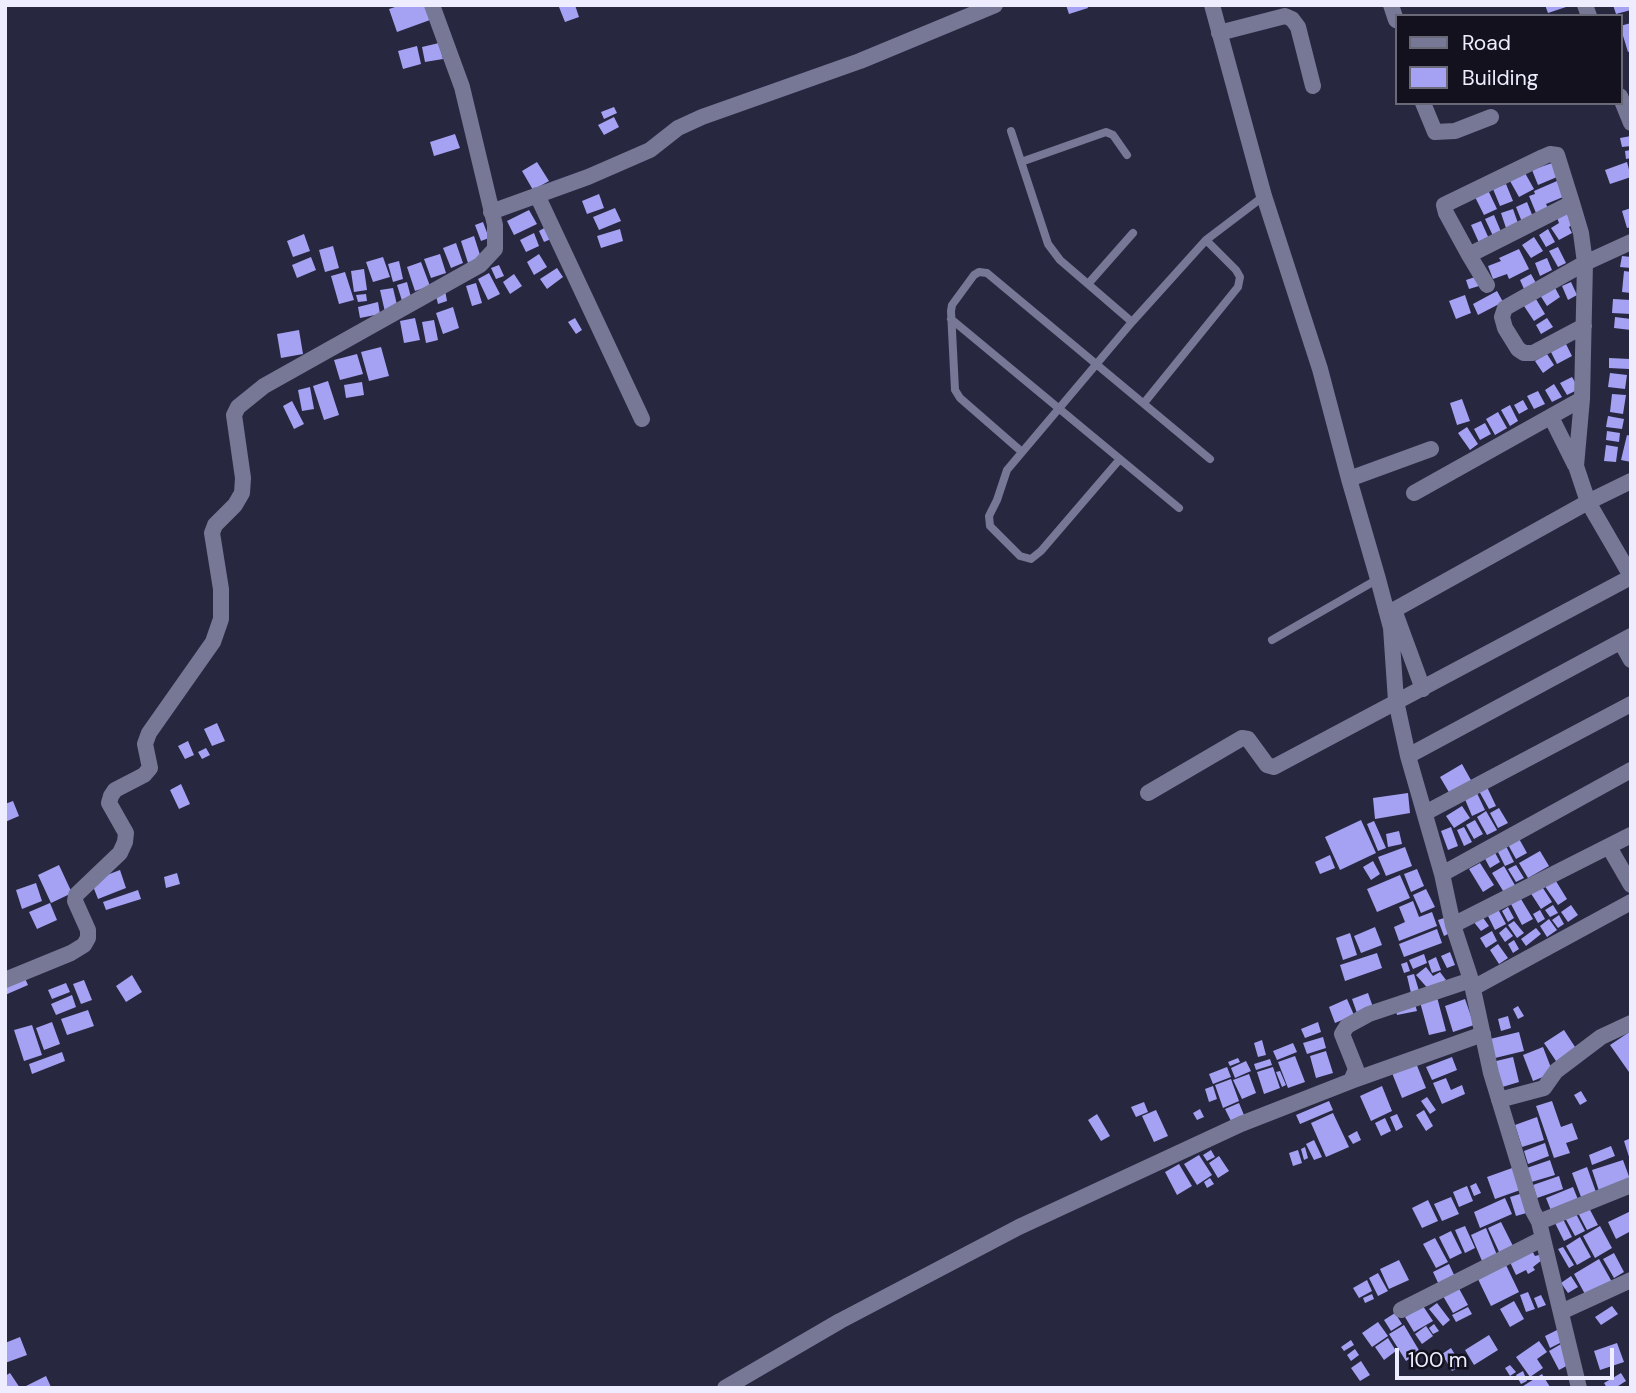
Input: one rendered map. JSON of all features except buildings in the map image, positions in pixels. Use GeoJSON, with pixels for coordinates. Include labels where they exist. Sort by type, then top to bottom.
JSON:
{"type":"FeatureCollection","features":[{"type":"Feature","properties":{"kind":"street"},"geometry":{"type":"LineString","coordinates":[[5,980],[84,945],[88,930],[75,901],[76,895],[120,853],[125,842],[126,833],[109,803],[110,796],[115,790],[144,775],[150,768],[145,744],[149,733],[213,642],[221,618],[221,589],[212,533],[215,525],[235,505],[242,493],[243,478],[234,415],[238,407],[264,386],[480,265],[495,249],[495,225],[462,87],[432,5]]}},
{"type":"Feature","properties":{"kind":"street"},"geometry":{"type":"LineString","coordinates":[[491,212],[588,177],[650,150],[678,128],[702,117],[860,61],[995,5]]}},
{"type":"Feature","properties":{"kind":"street"},"geometry":{"type":"LineString","coordinates":[[1212,5],[1264,196],[1320,369],[1378,579],[1423,689]]}},
{"type":"Feature","properties":{"kind":"street"},"geometry":{"type":"LineString","coordinates":[[1219,33],[1285,16],[1292,19],[1298,27],[1313,86]]}},
{"type":"Feature","properties":{"kind":"street"},"geometry":{"type":"LineString","coordinates":[[1622,101],[1631,123]]}},
{"type":"Feature","properties":{"kind":"street"},"geometry":{"type":"LineString","coordinates":[[1424,105],[1435,132],[1455,131],[1491,117]]}},
{"type":"Feature","properties":{"kind":"street"},"geometry":{"type":"LineString","coordinates":[[1487,285],[1444,205],[1550,154],[1557,155],[1581,233],[1585,263],[1582,399],[1576,466]]}},
{"type":"Feature","properties":{"kind":"street"},"geometry":{"type":"LineString","coordinates":[[537,195],[642,419]]}},
{"type":"Feature","properties":{"kind":"street"},"geometry":{"type":"LineString","coordinates":[[1469,255],[1572,203]]}},
{"type":"Feature","properties":{"kind":"street"},"geometry":{"type":"LineString","coordinates":[[1584,326],[1533,352],[1524,353],[1518,349],[1505,328],[1502,317],[1505,308],[1585,263],[1631,242]]}},
{"type":"Feature","properties":{"kind":"street"},"geometry":{"type":"LineString","coordinates":[[1413,493],[1582,399]]}},
{"type":"Feature","properties":{"kind":"street"},"geometry":{"type":"LineString","coordinates":[[1147,793],[1242,737],[1248,739],[1267,765],[1273,767],[1631,576],[1588,502],[1576,466],[1551,417]]}},
{"type":"Feature","properties":{"kind":"street"},"geometry":{"type":"LineString","coordinates":[[1349,479],[1431,449]]}},
{"type":"Feature","properties":{"kind":"street"},"geometry":{"type":"LineString","coordinates":[[1390,610],[1631,481]]}},
{"type":"Feature","properties":{"kind":"street"},"geometry":{"type":"LineString","coordinates":[[1390,610],[1396,701],[1408,755],[1442,874],[1453,925],[1472,984],[1499,1100],[1533,1211],[1539,1222],[1579,1388]]}},
{"type":"Feature","properties":{"kind":"street"},"geometry":{"type":"LineString","coordinates":[[1408,755],[1626,639],[1631,660]]}},
{"type":"Feature","properties":{"kind":"street"},"geometry":{"type":"LineString","coordinates":[[1425,813],[1631,704]]}},
{"type":"Feature","properties":{"kind":"street"},"geometry":{"type":"LineString","coordinates":[[1442,874],[1631,770]]}},
{"type":"Feature","properties":{"kind":"street"},"geometry":{"type":"LineString","coordinates":[[1453,925],[1631,835]]}},
{"type":"Feature","properties":{"kind":"street"},"geometry":{"type":"LineString","coordinates":[[1609,847],[1631,885]]}},
{"type":"Feature","properties":{"kind":"street"},"geometry":{"type":"LineString","coordinates":[[1351,1081],[1356,1069],[1342,1034],[1347,1027],[1369,1014],[1472,984],[1631,902]]}},
{"type":"Feature","properties":{"kind":"street"},"geometry":{"type":"LineString","coordinates":[[1499,1100],[1544,1087],[1556,1071],[1601,1037],[1631,1023]]}},
{"type":"Feature","properties":{"kind":"street"},"geometry":{"type":"LineString","coordinates":[[725,1388],[840,1321],[1019,1227],[1241,1124],[1483,1034]]}},
{"type":"Feature","properties":{"kind":"street"},"geometry":{"type":"LineString","coordinates":[[1539,1222],[1631,1185]]}},
{"type":"Feature","properties":{"kind":"street"},"geometry":{"type":"LineString","coordinates":[[1401,1310],[1542,1239]]}},
{"type":"Feature","properties":{"kind":"street"},"geometry":{"type":"LineString","coordinates":[[1561,1312],[1631,1280]]}},
{"type":"Feature","properties":{"kind":"lane"},"geometry":{"type":"LineString","coordinates":[[1011,131],[1048,244],[1060,260],[1132,321]]}},
{"type":"Feature","properties":{"kind":"lane"},"geometry":{"type":"LineString","coordinates":[[1021,162],[1105,132],[1113,135],[1127,155]]}},
{"type":"Feature","properties":{"kind":"lane"},"geometry":{"type":"LineString","coordinates":[[1120,459],[1041,551],[1031,559],[1026,559],[990,526],[989,516],[1007,470],[1132,321],[1206,240],[1264,196]]}},
{"type":"Feature","properties":{"kind":"lane"},"geometry":{"type":"LineString","coordinates":[[1088,284],[1133,233]]}},
{"type":"Feature","properties":{"kind":"lane"},"geometry":{"type":"LineString","coordinates":[[1144,403],[1238,286],[1240,277],[1236,270],[1206,240]]}},
{"type":"Feature","properties":{"kind":"lane"},"geometry":{"type":"LineString","coordinates":[[1022,452],[960,398],[956,390],[952,305],[979,272],[987,272],[1210,459]]}},
{"type":"Feature","properties":{"kind":"lane"},"geometry":{"type":"LineString","coordinates":[[951,319],[1179,508]]}},
{"type":"Feature","properties":{"kind":"lane"},"geometry":{"type":"LineString","coordinates":[[1272,640],[1378,579]]}}]}
